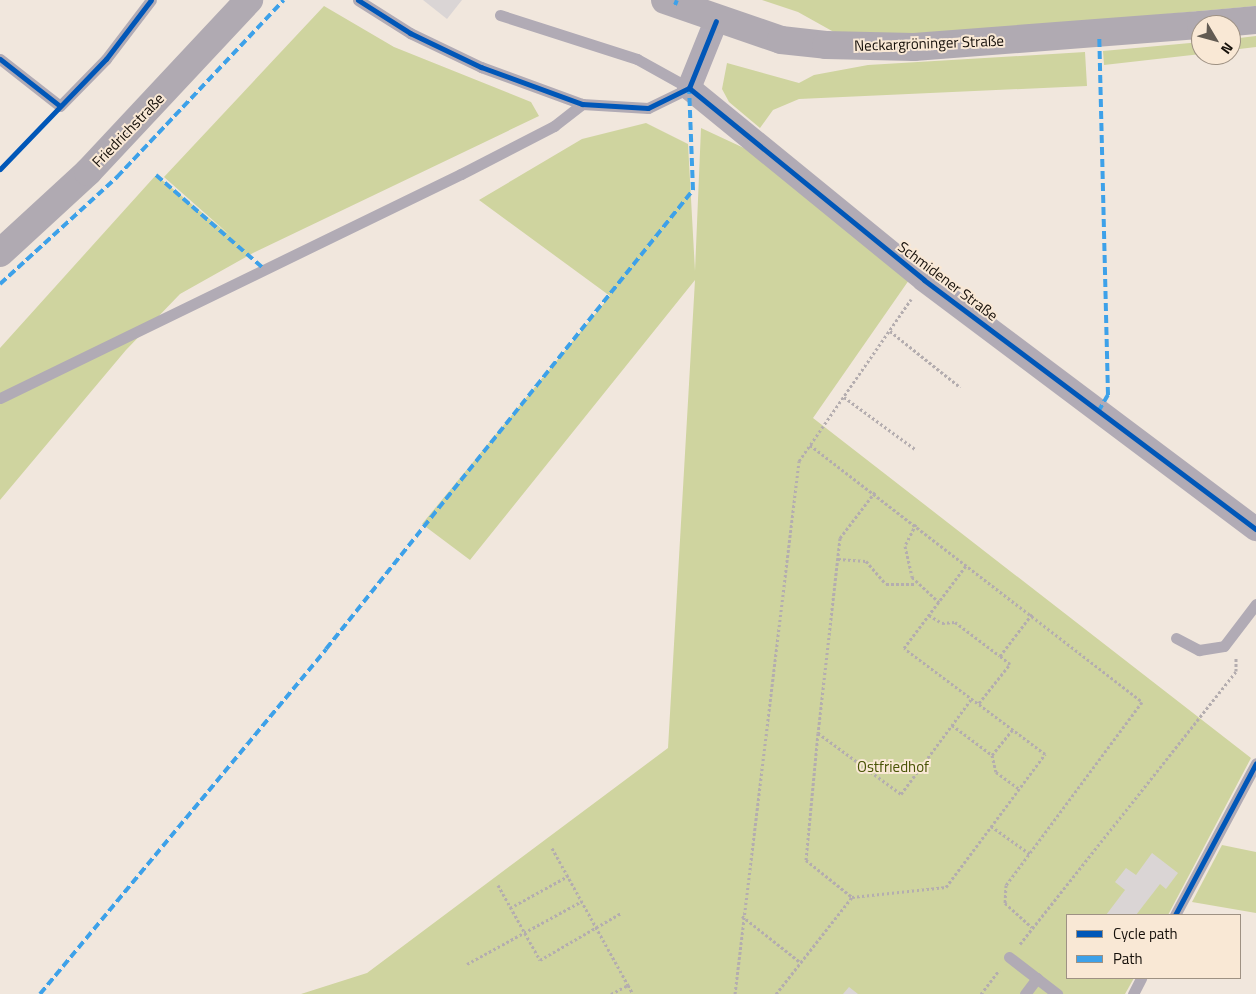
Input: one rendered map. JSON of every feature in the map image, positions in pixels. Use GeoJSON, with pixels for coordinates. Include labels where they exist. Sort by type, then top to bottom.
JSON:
{"type":"FeatureCollection","features":[{"type":"Feature","properties":{"kind":"main road","name":"Friedrichstraße"},"geometry":{"type":"LineString","coordinates":[[0,254],[88,172],[249,0]]}},
{"type":"Feature","properties":{"kind":"main road","name":"Neckargröninger Straße"},"geometry":{"type":"LineString","coordinates":[[664,0],[716,21],[784,41],[914,47],[1191,26]]}},
{"type":"Feature","properties":{"kind":"main road","name":"Neckargröninger Straße"},"geometry":{"type":"LineString","coordinates":[[1241,21],[1256,20]]}},
{"type":"Feature","properties":{"kind":"street"},"geometry":{"type":"LineString","coordinates":[[689,88],[716,21]]}},
{"type":"Feature","properties":{"kind":"street","name":"Schmidener Straße"},"geometry":{"type":"LineString","coordinates":[[689,88],[924,280],[1256,529]]}},
{"type":"Feature","properties":{"kind":"lane"},"geometry":{"type":"LineString","coordinates":[[0,59],[60,106],[106,59],[151,0]]}},
{"type":"Feature","properties":{"kind":"lane"},"geometry":{"type":"LineString","coordinates":[[358,0],[410,33],[481,67],[582,104],[648,108],[689,88]]}},
{"type":"Feature","properties":{"kind":"lane"},"geometry":{"type":"LineString","coordinates":[[500,15],[637,59],[689,88]]}},
{"type":"Feature","properties":{"kind":"lane"},"geometry":{"type":"LineString","coordinates":[[0,398],[461,174],[554,126],[582,104]]}},
{"type":"Feature","properties":{"kind":"lane"},"geometry":{"type":"LineString","coordinates":[[1176,638],[1199,650],[1224,646],[1256,604]]}},
{"type":"Feature","properties":{"kind":"lane"},"geometry":{"type":"LineString","coordinates":[[1176,914],[1256,763]]}},
{"type":"Feature","properties":{"kind":"lane"},"geometry":{"type":"LineString","coordinates":[[1009,957],[1057,994]]}},
{"type":"Feature","properties":{"kind":"lane"},"geometry":{"type":"LineString","coordinates":[[1025,994],[1037,978]]}},
{"type":"Feature","properties":{"kind":"lane"},"geometry":{"type":"LineString","coordinates":[[1133,994],[1140,979]]}},
{"type":"Feature","properties":{"kind":"path"},"geometry":{"type":"LineString","coordinates":[[735,994],[742,916],[793,496],[799,461],[924,280]]}},
{"type":"Feature","properties":{"kind":"path"},"geometry":{"type":"LineString","coordinates":[[890,331],[960,387]]}},
{"type":"Feature","properties":{"kind":"path"},"geometry":{"type":"LineString","coordinates":[[844,397],[915,449]]}},
{"type":"Feature","properties":{"kind":"path"},"geometry":{"type":"LineString","coordinates":[[810,445],[875,492],[1142,702],[1030,854],[1005,892],[1005,903],[1032,927]]}},
{"type":"Feature","properties":{"kind":"path"},"geometry":{"type":"LineString","coordinates":[[875,492],[840,538],[806,860],[852,897],[946,887],[1045,754],[904,648],[967,564]]}},
{"type":"Feature","properties":{"kind":"path"},"geometry":{"type":"LineString","coordinates":[[916,524],[906,546],[916,584],[938,602]]}},
{"type":"Feature","properties":{"kind":"path"},"geometry":{"type":"LineString","coordinates":[[838,559],[866,561],[886,584],[916,584]]}},
{"type":"Feature","properties":{"kind":"path"},"geometry":{"type":"LineString","coordinates":[[1000,656],[1032,614]]}},
{"type":"Feature","properties":{"kind":"path"},"geometry":{"type":"LineString","coordinates":[[929,615],[942,623],[955,622],[1010,664],[979,704]]}},
{"type":"Feature","properties":{"kind":"path"},"geometry":{"type":"LineString","coordinates":[[981,994],[1236,671],[1235,634]]}},
{"type":"Feature","properties":{"kind":"path"},"geometry":{"type":"LineString","coordinates":[[818,733],[901,794],[972,698]]}},
{"type":"Feature","properties":{"kind":"path"},"geometry":{"type":"LineString","coordinates":[[952,725],[992,755],[996,772],[1019,789]]}},
{"type":"Feature","properties":{"kind":"path"},"geometry":{"type":"LineString","coordinates":[[992,755],[1013,729]]}},
{"type":"Feature","properties":{"kind":"path"},"geometry":{"type":"LineString","coordinates":[[991,826],[1030,854]]}},
{"type":"Feature","properties":{"kind":"path"},"geometry":{"type":"LineString","coordinates":[[552,848],[633,994]]}},
{"type":"Feature","properties":{"kind":"path"},"geometry":{"type":"LineString","coordinates":[[510,908],[568,876]]}},
{"type":"Feature","properties":{"kind":"path"},"geometry":{"type":"LineString","coordinates":[[498,885],[540,960],[621,913]]}},
{"type":"Feature","properties":{"kind":"path"},"geometry":{"type":"LineString","coordinates":[[776,994],[852,897]]}},
{"type":"Feature","properties":{"kind":"path"},"geometry":{"type":"LineString","coordinates":[[467,964],[582,901]]}},
{"type":"Feature","properties":{"kind":"path"},"geometry":{"type":"LineString","coordinates":[[742,916],[800,962]]}},
{"type":"Feature","properties":{"kind":"path"},"geometry":{"type":"LineString","coordinates":[[611,994],[628,985]]}},
{"type":"Feature","properties":{"kind":"green space"},"geometry":{"type":"Polygon","coordinates":[[[762,0],[1256,0],[1256,6],[914,37],[841,36],[798,12],[762,0]]]}},
{"type":"Feature","properties":{"kind":"green space"},"geometry":{"type":"Polygon","coordinates":[[[324,6],[394,47],[531,102],[539,116],[253,253],[180,294],[126,350],[0,500],[0,348],[156,175],[232,237],[164,177],[324,6]]]}},
{"type":"Feature","properties":{"kind":"green space"},"geometry":{"type":"Polygon","coordinates":[[[1256,36],[1256,47],[1241,49],[1241,38],[1256,36]]]}},
{"type":"Feature","properties":{"kind":"green space"},"geometry":{"type":"Polygon","coordinates":[[[1191,43],[1191,55],[1104,65],[1103,51],[1191,43]]]}},
{"type":"Feature","properties":{"kind":"green space"},"geometry":{"type":"Polygon","coordinates":[[[1085,52],[1087,86],[799,99],[773,110],[760,128],[729,102],[722,89],[727,63],[799,83],[814,75],[868,65],[1085,52]]]}},
{"type":"Feature","properties":{"kind":"green space","name":"Ostfriedhof"},"geometry":{"type":"Polygon","coordinates":[[[646,123],[688,144],[695,271],[701,128],[759,155],[909,280],[813,418],[1251,758],[1169,914],[1066,914],[1066,979],[1133,979],[1125,994],[301,994],[367,973],[668,748],[695,280],[470,560],[422,524],[610,296],[479,200],[582,139],[646,123]]]}},
{"type":"Feature","properties":{"kind":"green space"},"geometry":{"type":"Polygon","coordinates":[[[1222,845],[1256,852],[1256,913],[1192,902],[1222,845]]]}},
{"type":"Feature","properties":{"kind":"building"},"geometry":{"type":"Polygon","coordinates":[[[423,0],[462,0],[447,19],[423,0]]]}},
{"type":"Feature","properties":{"kind":"building"},"geometry":{"type":"Polygon","coordinates":[[[1152,853],[1178,873],[1166,889],[1160,884],[1137,914],[1107,914],[1125,890],[1115,882],[1126,868],[1136,875],[1152,853]]]}},
{"type":"Feature","properties":{"kind":"building"},"geometry":{"type":"Polygon","coordinates":[[[849,987],[858,994],[843,994],[849,987]]]}},
{"type":"Feature","properties":{"kind":"marked path"},"geometry":{"type":"LineString","coordinates":[[0,284],[117,177],[284,0]]}},
{"type":"Feature","properties":{"kind":"marked path"},"geometry":{"type":"LineString","coordinates":[[675,5],[677,0]]}},
{"type":"Feature","properties":{"kind":"marked path"},"geometry":{"type":"LineString","coordinates":[[1098,412],[1108,395],[1099,35]]}},
{"type":"Feature","properties":{"kind":"marked path"},"geometry":{"type":"LineString","coordinates":[[40,994],[326,649],[693,190],[689,88]]}},
{"type":"Feature","properties":{"kind":"marked path"},"geometry":{"type":"LineString","coordinates":[[156,175],[264,269]]}},
{"type":"Feature","properties":{"kind":"cycle path"},"geometry":{"type":"LineString","coordinates":[[0,169],[106,59],[151,0]]}},
{"type":"Feature","properties":{"kind":"cycle path"},"geometry":{"type":"LineString","coordinates":[[358,0],[410,33],[481,67],[582,104],[648,108],[689,88]]}},
{"type":"Feature","properties":{"kind":"cycle path"},"geometry":{"type":"LineString","coordinates":[[689,88],[716,21]]}},
{"type":"Feature","properties":{"kind":"cycle path"},"geometry":{"type":"LineString","coordinates":[[0,59],[60,106]]}},
{"type":"Feature","properties":{"kind":"cycle path"},"geometry":{"type":"LineString","coordinates":[[689,88],[924,280],[1256,529]]}},
{"type":"Feature","properties":{"kind":"cycle path"},"geometry":{"type":"LineString","coordinates":[[1176,914],[1256,763]]}}]}
